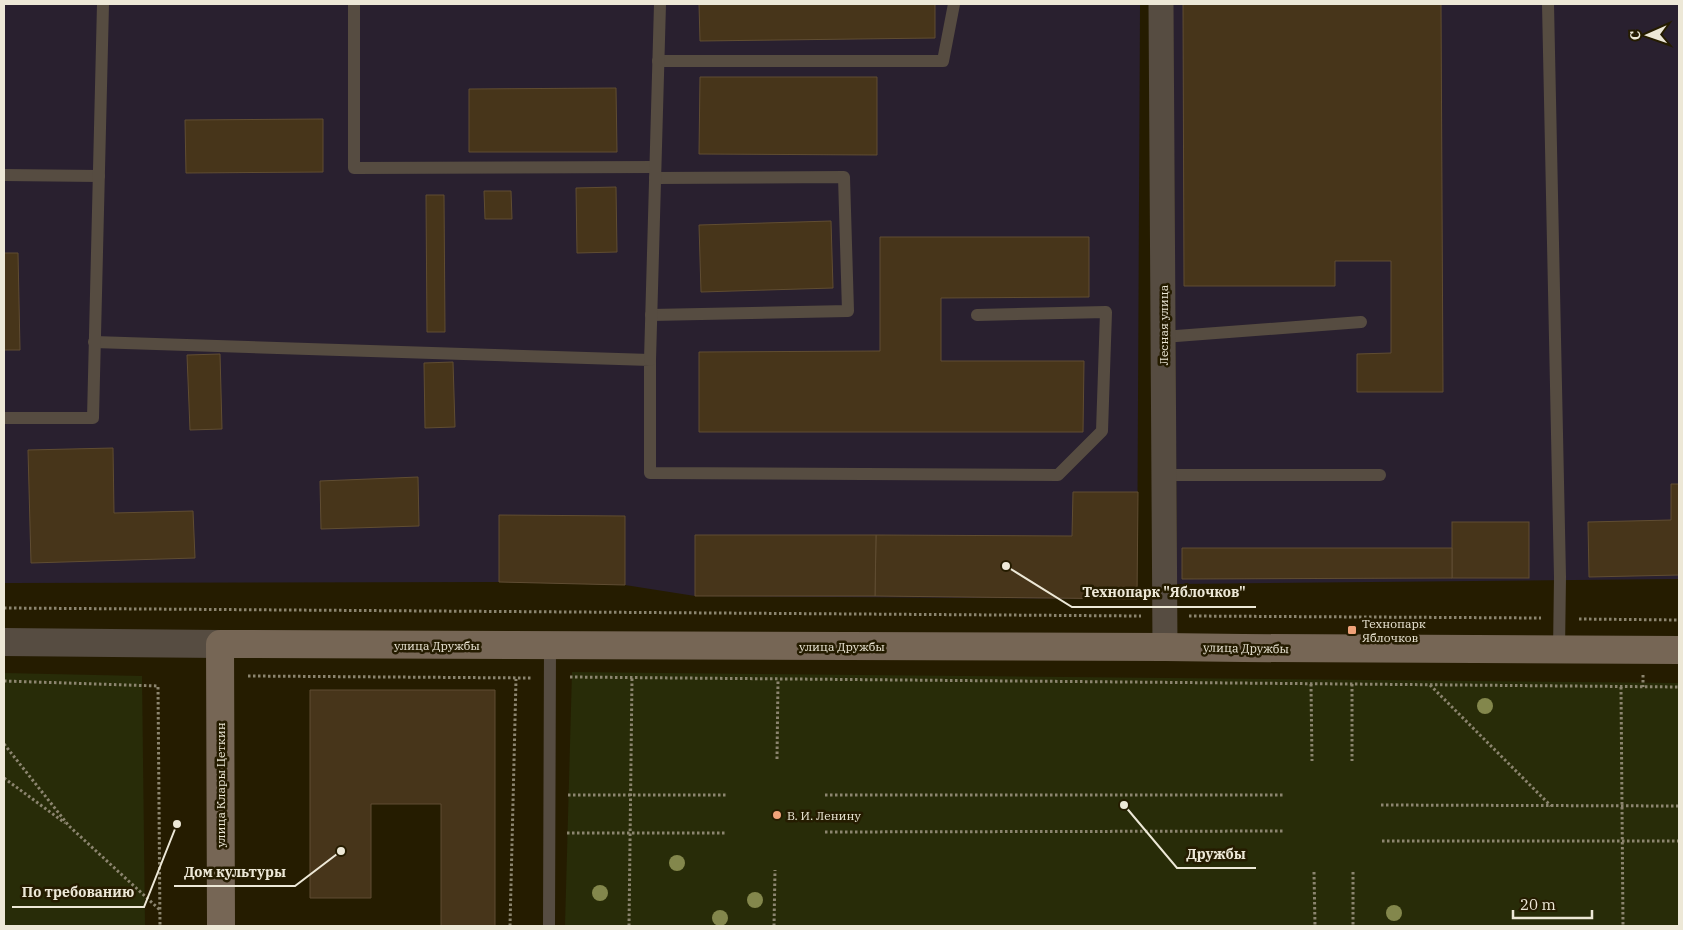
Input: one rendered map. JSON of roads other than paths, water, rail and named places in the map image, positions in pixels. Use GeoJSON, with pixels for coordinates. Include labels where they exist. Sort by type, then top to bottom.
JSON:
{"type":"FeatureCollection","features":[{"type":"Feature","properties":{"kind":"main road","name":"улица Дружбы"},"geometry":{"type":"LineString","coordinates":[[220,644],[1679,650]]}},
{"type":"Feature","properties":{"kind":"main road","name":"улица Клары Цеткин"},"geometry":{"type":"LineString","coordinates":[[220,644],[221,926]]}},
{"type":"Feature","properties":{"kind":"street","name":"Лесная улица"},"geometry":{"type":"LineString","coordinates":[[1161,4],[1165,647]]}},
{"type":"Feature","properties":{"kind":"street","name":"улица Дружбы"},"geometry":{"type":"LineString","coordinates":[[4,642],[220,644]]}},
{"type":"Feature","properties":{"kind":"lane"},"geometry":{"type":"LineString","coordinates":[[4,418],[93,418],[103,4]]}},
{"type":"Feature","properties":{"kind":"lane"},"geometry":{"type":"LineString","coordinates":[[354,4],[354,168],[844,177],[848,311],[651,315]]}},
{"type":"Feature","properties":{"kind":"lane"},"geometry":{"type":"LineString","coordinates":[[660,4],[650,360],[650,473],[1058,476],[1102,432],[1106,312],[977,315]]}},
{"type":"Feature","properties":{"kind":"lane"},"geometry":{"type":"LineString","coordinates":[[658,61],[943,61],[954,4]]}},
{"type":"Feature","properties":{"kind":"lane"},"geometry":{"type":"LineString","coordinates":[[1548,4],[1560,567],[1560,650]]}},
{"type":"Feature","properties":{"kind":"lane"},"geometry":{"type":"LineString","coordinates":[[4,175],[99,176]]}},
{"type":"Feature","properties":{"kind":"lane"},"geometry":{"type":"LineString","coordinates":[[1163,337],[1362,322]]}},
{"type":"Feature","properties":{"kind":"lane"},"geometry":{"type":"LineString","coordinates":[[94,342],[650,360]]}},
{"type":"Feature","properties":{"kind":"lane"},"geometry":{"type":"LineString","coordinates":[[1164,476],[1380,475]]}},
{"type":"Feature","properties":{"kind":"lane"},"geometry":{"type":"LineString","coordinates":[[549,926],[550,646]]}},
{"type":"Feature","properties":{"kind":"place","name":"Технопарк \"Яблочков\""},"geometry":{"type":"Point","coordinates":[1006,566]}},
{"type":"Feature","properties":{"kind":"place","name":"Технопарк Яблочков"},"geometry":{"type":"Point","coordinates":[1352,630]}},
{"type":"Feature","properties":{"kind":"place","name":"Дружбы"},"geometry":{"type":"Point","coordinates":[1124,805]}},
{"type":"Feature","properties":{"kind":"place","name":"В. И. Ленину"},"geometry":{"type":"Point","coordinates":[777,815]}},
{"type":"Feature","properties":{"kind":"place","name":"По требованию"},"geometry":{"type":"Point","coordinates":[177,824]}},
{"type":"Feature","properties":{"kind":"place","name":"Дом культуры"},"geometry":{"type":"Point","coordinates":[341,851]}}]}
